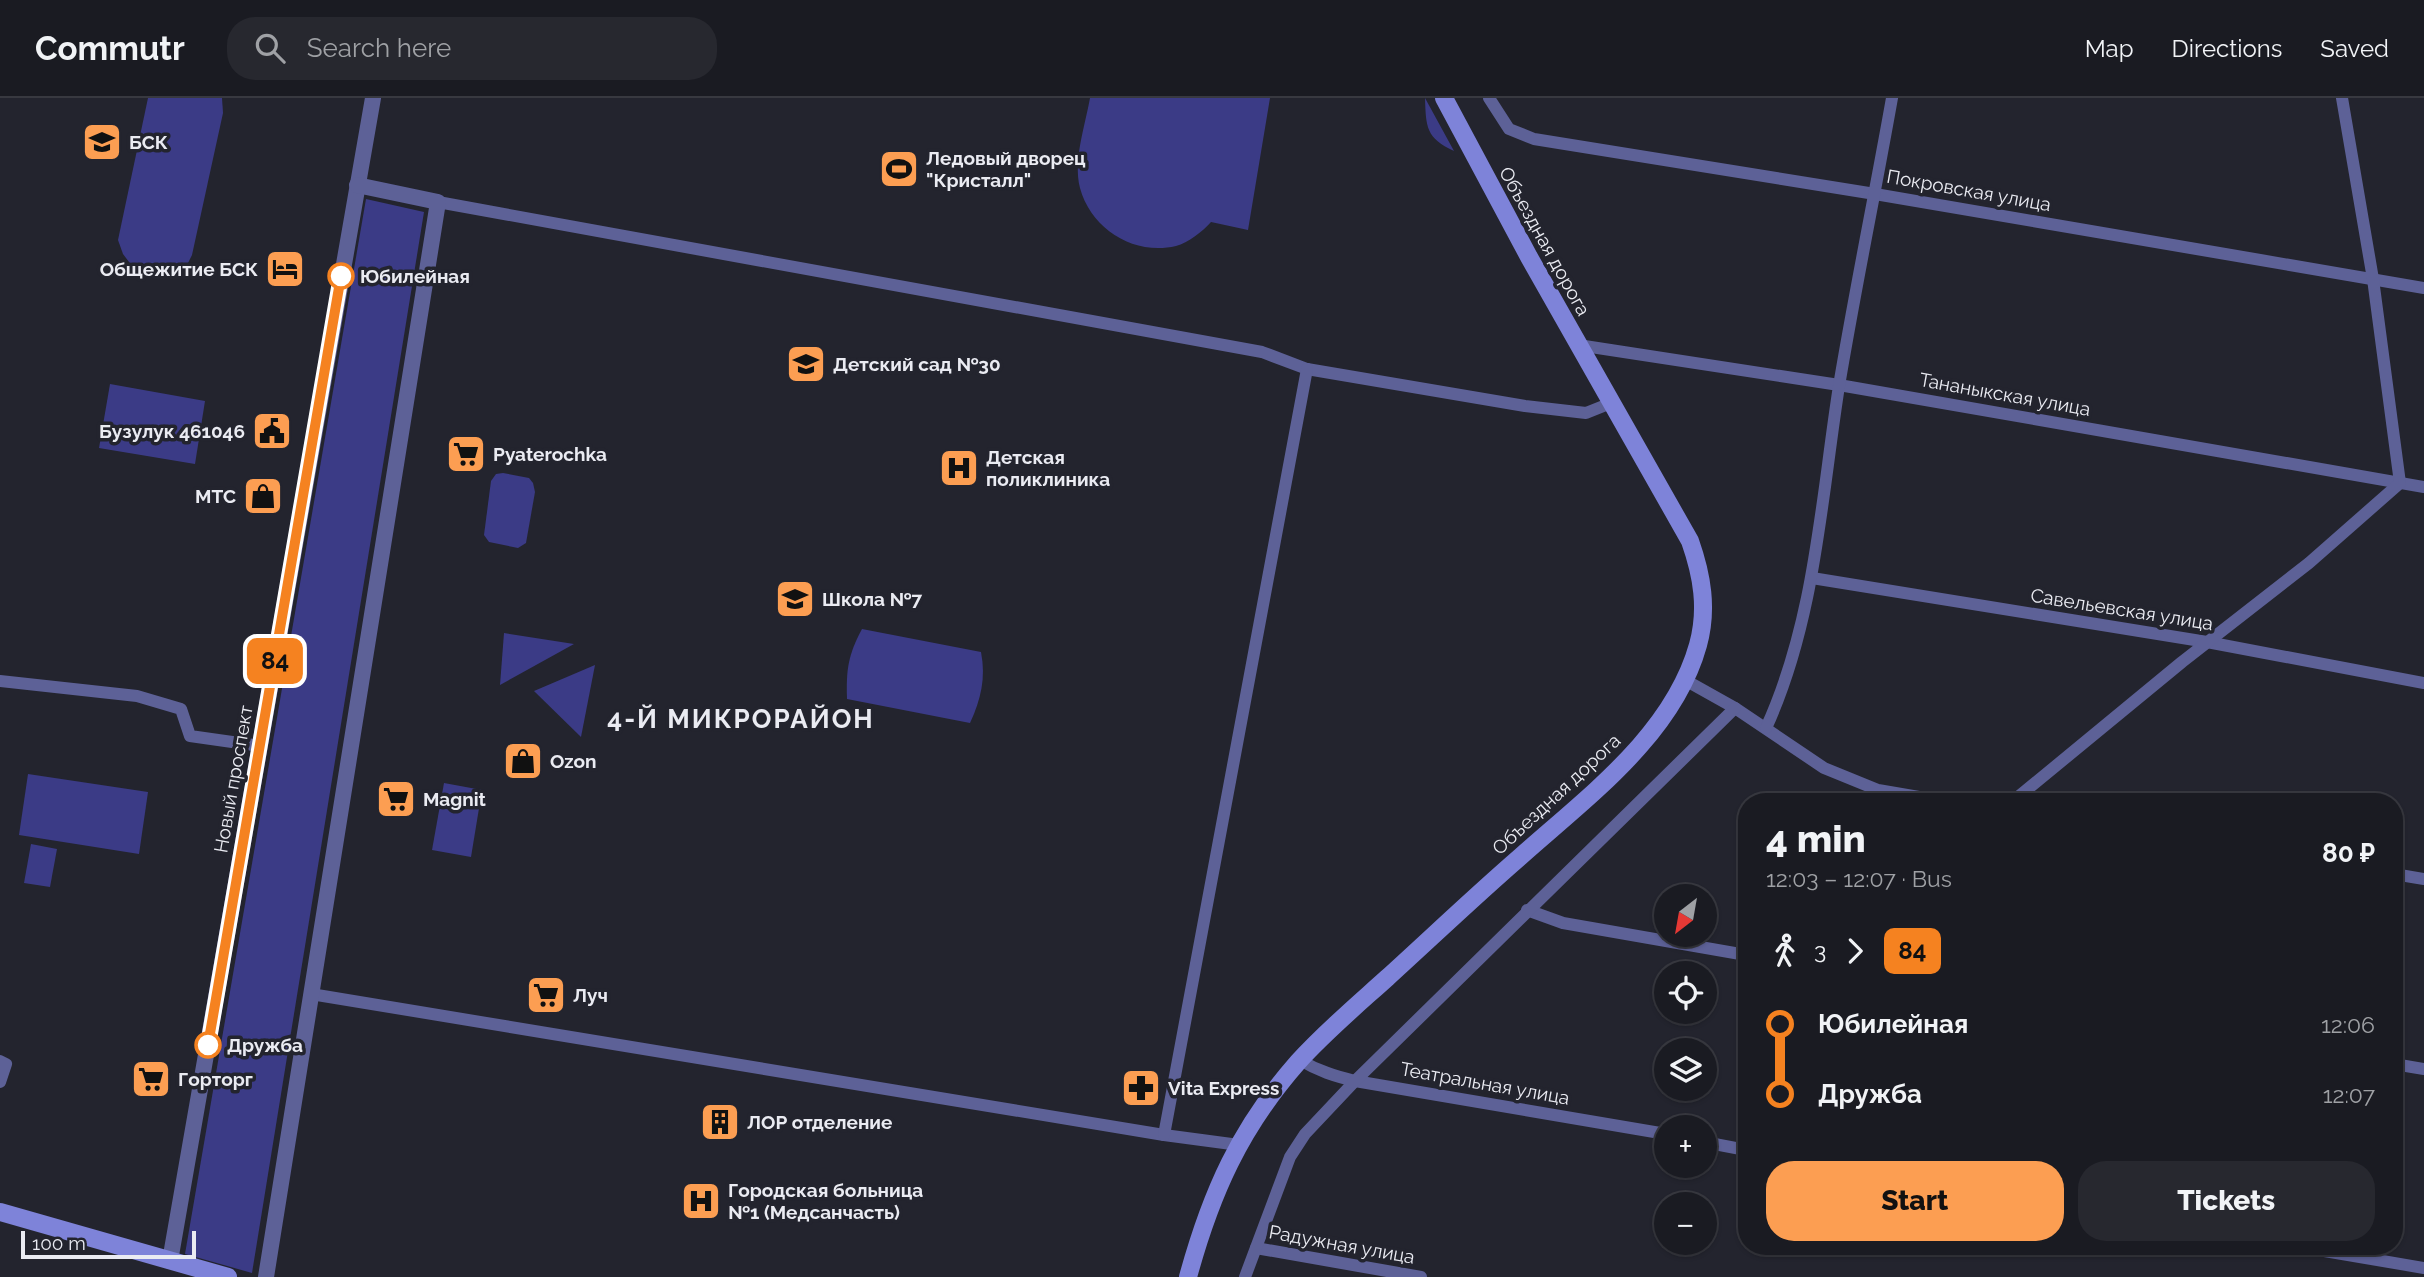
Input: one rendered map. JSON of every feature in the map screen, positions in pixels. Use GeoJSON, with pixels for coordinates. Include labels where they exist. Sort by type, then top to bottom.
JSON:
{"type":"FeatureCollection","features":[{"type":"Feature","properties":{"kind":"main road","name":"Объездная дорога"},"geometry":{"type":"LineString","coordinates":[[1188,1277],[1210,1205],[1239,1145],[1277,1088],[1300,1060],[1498,876],[1596,792],[1650,734],[1685,680],[1703,626],[1704,608],[1698,565],[1690,541],[1529,257],[1444,98]]}},
{"type":"Feature","properties":{"kind":"main road"},"geometry":{"type":"LineString","coordinates":[[0,1212],[228,1277]]}},
{"type":"Feature","properties":{"kind":"street","name":"Новый проспект"},"geometry":{"type":"LineString","coordinates":[[170,1261],[373,98]]}},
{"type":"Feature","properties":{"kind":"street","name":"Покровская улица"},"geometry":{"type":"LineString","coordinates":[[1489,98],[1509,129],[1534,139],[2424,288]]}},
{"type":"Feature","properties":{"kind":"street"},"geometry":{"type":"LineString","coordinates":[[1766,728],[1783,691],[1812,578],[1839,385],[1892,98]]}},
{"type":"Feature","properties":{"kind":"street"},"geometry":{"type":"LineString","coordinates":[[2023,793],[2207,642],[2309,563],[2400,482],[2373,279],[2342,98]]}},
{"type":"Feature","properties":{"kind":"street"},"geometry":{"type":"LineString","coordinates":[[357,185],[1262,352],[1307,369],[1568,412],[1586,413],[1611,402]]}},
{"type":"Feature","properties":{"kind":"street"},"geometry":{"type":"LineString","coordinates":[[265,1277],[438,202]]}},
{"type":"Feature","properties":{"kind":"street","name":"Тананыкская улица"},"geometry":{"type":"LineString","coordinates":[[1578,345],[1839,385],[2424,487]]}},
{"type":"Feature","properties":{"kind":"street"},"geometry":{"type":"LineString","coordinates":[[1164,1135],[1307,369]]}},
{"type":"Feature","properties":{"kind":"street","name":"Савельевская улица"},"geometry":{"type":"LineString","coordinates":[[1812,578],[2207,642],[2424,683]]}},
{"type":"Feature","properties":{"kind":"street"},"geometry":{"type":"LineString","coordinates":[[1685,680],[1735,708],[1824,768],[1878,790],[1896,793]]}},
{"type":"Feature","properties":{"kind":"street"},"geometry":{"type":"LineString","coordinates":[[0,681],[137,696],[181,709],[190,736],[260,746]]}},
{"type":"Feature","properties":{"kind":"street"},"geometry":{"type":"LineString","coordinates":[[1245,1277],[1290,1157],[1305,1134],[1355,1081],[1735,708]]}},
{"type":"Feature","properties":{"kind":"street"},"geometry":{"type":"LineString","coordinates":[[2403,876],[2424,879]]}},
{"type":"Feature","properties":{"kind":"street"},"geometry":{"type":"LineString","coordinates":[[1527,911],[1563,923],[1738,954]]}},
{"type":"Feature","properties":{"kind":"street"},"geometry":{"type":"LineString","coordinates":[[311,994],[1164,1135],[1239,1145]]}},
{"type":"Feature","properties":{"kind":"street","name":"Театральная улица"},"geometry":{"type":"LineString","coordinates":[[1300,1060],[1323,1073],[1355,1081],[1654,1133]]}},
{"type":"Feature","properties":{"kind":"street"},"geometry":{"type":"LineString","coordinates":[[0,1082],[3,1062]]}},
{"type":"Feature","properties":{"kind":"street"},"geometry":{"type":"LineString","coordinates":[[2403,1066],[2424,1069]]}},
{"type":"Feature","properties":{"kind":"street"},"geometry":{"type":"LineString","coordinates":[[1717,1144],[1738,1148]]}},
{"type":"Feature","properties":{"kind":"street","name":"Радужная улица"},"geometry":{"type":"LineString","coordinates":[[1256,1248],[1421,1277]]}},
{"type":"Feature","properties":{"kind":"street"},"geometry":{"type":"LineString","coordinates":[[2348,1255],[2424,1268]]}},
{"type":"Feature","properties":{"kind":"shaded area"},"geometry":{"type":"Polygon","coordinates":[[[148,98],[222,98],[223,113],[192,255],[187,265],[171,275],[132,266],[123,254],[118,240],[148,98]]]}},
{"type":"Feature","properties":{"kind":"shaded area"},"geometry":{"type":"Polygon","coordinates":[[[1090,98],[1270,98],[1248,230],[1211,222],[1185,242],[1160,248],[1130,243],[1104,227],[1086,203],[1078,177],[1079,155],[1090,98]]]}},
{"type":"Feature","properties":{"kind":"shaded area"},"geometry":{"type":"Polygon","coordinates":[[[1425,98],[1454,151],[1438,141],[1429,130],[1425,98]]]}},
{"type":"Feature","properties":{"kind":"shaded area"},"geometry":{"type":"Polygon","coordinates":[[[366,199],[424,212],[252,1273],[185,1254],[366,199]]]}},
{"type":"Feature","properties":{"kind":"shaded area"},"geometry":{"type":"Polygon","coordinates":[[[110,384],[205,401],[195,464],[99,448],[110,384]]]}},
{"type":"Feature","properties":{"kind":"shaded area"},"geometry":{"type":"Polygon","coordinates":[[[496,474],[529,478],[535,492],[526,543],[518,548],[489,542],[484,535],[491,481],[496,474]]]}},
{"type":"Feature","properties":{"kind":"shaded area"},"geometry":{"type":"Polygon","coordinates":[[[862,629],[981,652],[982,688],[970,723],[847,699],[849,663],[862,629]]]}},
{"type":"Feature","properties":{"kind":"shaded area"},"geometry":{"type":"Polygon","coordinates":[[[504,633],[574,644],[500,685],[504,633]]]}},
{"type":"Feature","properties":{"kind":"shaded area"},"geometry":{"type":"Polygon","coordinates":[[[595,665],[581,737],[534,691],[595,665]]]}},
{"type":"Feature","properties":{"kind":"shaded area"},"geometry":{"type":"Polygon","coordinates":[[[28,774],[148,792],[139,854],[19,835],[28,774]]]}},
{"type":"Feature","properties":{"kind":"shaded area"},"geometry":{"type":"Polygon","coordinates":[[[444,783],[482,790],[471,857],[432,850],[444,783]]]}},
{"type":"Feature","properties":{"kind":"shaded area"},"geometry":{"type":"Polygon","coordinates":[[[31,844],[57,849],[50,887],[24,883],[31,844]]]}},
{"type":"Feature","properties":{"kind":"bus line","name":"84"},"geometry":{"type":"LineString","coordinates":[[208,1045],[341,276]]}},
{"type":"Feature","properties":{"kind":"place","name":"БСК"},"geometry":{"type":"Point","coordinates":[102,142]}},
{"type":"Feature","properties":{"kind":"place","name":"Ледовый дворец \"Кристалл\""},"geometry":{"type":"Point","coordinates":[899,169]}},
{"type":"Feature","properties":{"kind":"place","name":"Общежитие БСК"},"geometry":{"type":"Point","coordinates":[285,269]}},
{"type":"Feature","properties":{"kind":"place","name":"Юбилейная"},"geometry":{"type":"Point","coordinates":[341,276]}},
{"type":"Feature","properties":{"kind":"place","name":"Детский сад №30"},"geometry":{"type":"Point","coordinates":[806,364]}},
{"type":"Feature","properties":{"kind":"place","name":"Бузулук 461046"},"geometry":{"type":"Point","coordinates":[272,431]}},
{"type":"Feature","properties":{"kind":"place","name":"Pyaterochka"},"geometry":{"type":"Point","coordinates":[466,454]}},
{"type":"Feature","properties":{"kind":"place","name":"Детская поликлиника"},"geometry":{"type":"Point","coordinates":[959,468]}},
{"type":"Feature","properties":{"kind":"place","name":"МТС"},"geometry":{"type":"Point","coordinates":[263,496]}},
{"type":"Feature","properties":{"kind":"place","name":"Школа №7"},"geometry":{"type":"Point","coordinates":[795,599]}},
{"type":"Feature","properties":{"kind":"place","name":"Ozon"},"geometry":{"type":"Point","coordinates":[523,761]}},
{"type":"Feature","properties":{"kind":"place","name":"Magnit"},"geometry":{"type":"Point","coordinates":[396,799]}},
{"type":"Feature","properties":{"kind":"place","name":"Луч"},"geometry":{"type":"Point","coordinates":[546,995]}},
{"type":"Feature","properties":{"kind":"place","name":"Дружба"},"geometry":{"type":"Point","coordinates":[208,1045]}},
{"type":"Feature","properties":{"kind":"place","name":"Горторг"},"geometry":{"type":"Point","coordinates":[151,1079]}},
{"type":"Feature","properties":{"kind":"place","name":"Vita Express"},"geometry":{"type":"Point","coordinates":[1141,1088]}},
{"type":"Feature","properties":{"kind":"place","name":"ЛОР отделение"},"geometry":{"type":"Point","coordinates":[720,1122]}},
{"type":"Feature","properties":{"kind":"place","name":"Городская больница №1 (Медсанчасть)"},"geometry":{"type":"Point","coordinates":[701,1201]}},
{"type":"Feature","properties":{"kind":"district","name":"4-Й МИКРОРАЙОН"},"geometry":{"type":"Point","coordinates":[741,719]}}]}
